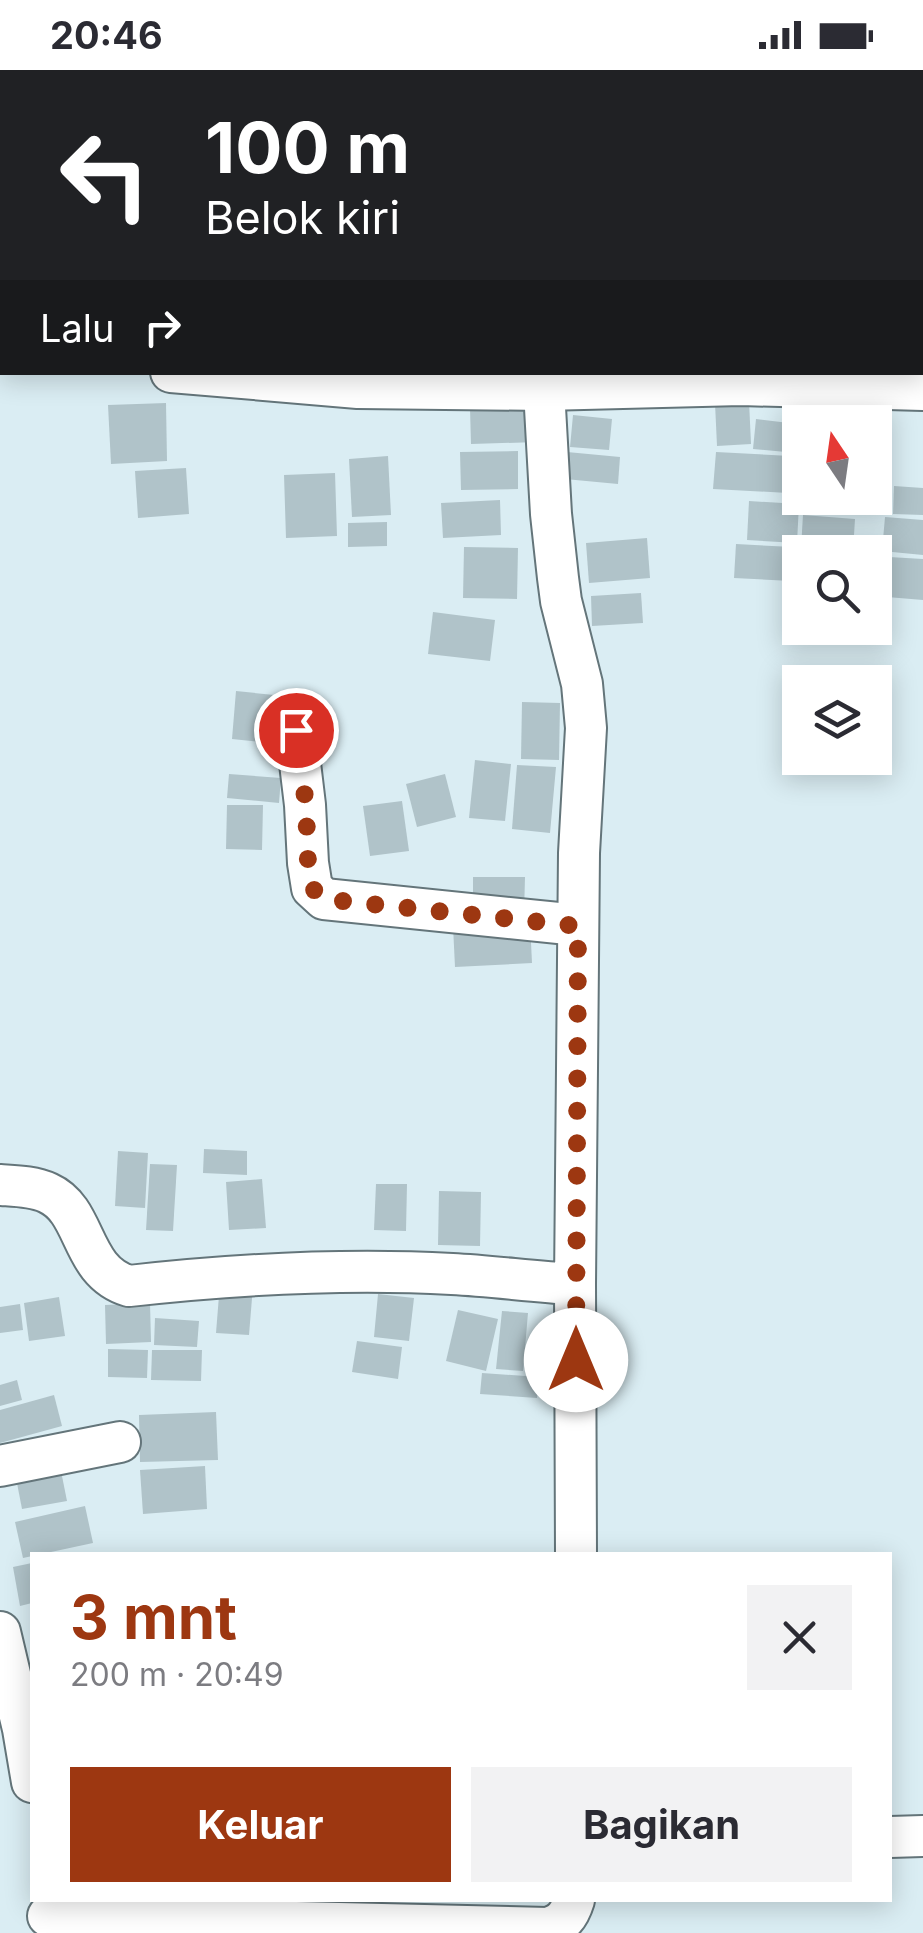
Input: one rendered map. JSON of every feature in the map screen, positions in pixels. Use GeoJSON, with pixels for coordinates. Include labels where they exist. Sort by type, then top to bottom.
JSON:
{"type":"FeatureCollection","features":[{"type":"Feature","properties":{"kind":"street"},"geometry":{"type":"LineString","coordinates":[[206,375],[358,388],[544,390],[741,385],[923,390]]}},
{"type":"Feature","properties":{"kind":"street"},"geometry":{"type":"LineString","coordinates":[[544,390],[558,578],[585,705],[578,926],[576,1552]]}},
{"type":"Feature","properties":{"kind":"street"},"geometry":{"type":"LineString","coordinates":[[296,730],[312,888],[324,899],[578,926]]}},
{"type":"Feature","properties":{"kind":"street"},"geometry":{"type":"LineString","coordinates":[[0,1185],[52,1194],[64,1205],[98,1266],[114,1282],[129,1286],[349,1271],[575,1284]]}},
{"type":"Feature","properties":{"kind":"street"},"geometry":{"type":"LineString","coordinates":[[0,1466],[120,1442]]}},
{"type":"Feature","properties":{"kind":"street"},"geometry":{"type":"LineString","coordinates":[[0,1632],[30,1769]]}},
{"type":"Feature","properties":{"kind":"street"},"geometry":{"type":"LineString","coordinates":[[892,1836],[923,1836]]}},
{"type":"Feature","properties":{"kind":"street"},"geometry":{"type":"LineString","coordinates":[[48,1916],[548,1928],[560,1924],[570,1914],[573,1902]]}},
{"type":"Feature","properties":{"kind":"building"},"geometry":{"type":"Polygon","coordinates":[[[749,401],[751,444],[717,446],[715,403],[749,401]]]}},
{"type":"Feature","properties":{"kind":"building"},"geometry":{"type":"Polygon","coordinates":[[[166,403],[167,461],[111,464],[108,405],[166,403]]]}},
{"type":"Feature","properties":{"kind":"building"},"geometry":{"type":"Polygon","coordinates":[[[537,407],[537,442],[471,444],[470,408],[537,407]]]}},
{"type":"Feature","properties":{"kind":"building"},"geometry":{"type":"Polygon","coordinates":[[[573,415],[612,419],[609,450],[570,447],[573,415]]]}},
{"type":"Feature","properties":{"kind":"building"},"geometry":{"type":"Polygon","coordinates":[[[756,419],[782,422],[782,452],[753,449],[756,419]]]}},
{"type":"Feature","properties":{"kind":"building"},"geometry":{"type":"Polygon","coordinates":[[[518,451],[518,489],[461,490],[460,452],[518,451]]]}},
{"type":"Feature","properties":{"kind":"building"},"geometry":{"type":"Polygon","coordinates":[[[567,452],[620,457],[618,484],[565,479],[567,452]]]}},
{"type":"Feature","properties":{"kind":"building"},"geometry":{"type":"Polygon","coordinates":[[[716,452],[782,456],[782,493],[713,489],[716,452]]]}},
{"type":"Feature","properties":{"kind":"building"},"geometry":{"type":"Polygon","coordinates":[[[388,456],[391,515],[352,517],[349,459],[388,456]]]}},
{"type":"Feature","properties":{"kind":"building"},"geometry":{"type":"Polygon","coordinates":[[[186,468],[189,514],[138,518],[135,471],[186,468]]]}},
{"type":"Feature","properties":{"kind":"building"},"geometry":{"type":"Polygon","coordinates":[[[335,473],[337,536],[286,538],[284,475],[335,473]]]}},
{"type":"Feature","properties":{"kind":"building"},"geometry":{"type":"Polygon","coordinates":[[[894,486],[923,488],[923,515],[893,514],[894,486]]]}},
{"type":"Feature","properties":{"kind":"building"},"geometry":{"type":"Polygon","coordinates":[[[500,500],[501,535],[443,538],[441,503],[500,500]]]}},
{"type":"Feature","properties":{"kind":"building"},"geometry":{"type":"Polygon","coordinates":[[[749,501],[782,503],[782,515],[798,515],[797,535],[782,535],[782,542],[747,540],[749,501]]]}},
{"type":"Feature","properties":{"kind":"building"},"geometry":{"type":"Polygon","coordinates":[[[803,515],[855,519],[854,535],[802,535],[803,515]]]}},
{"type":"Feature","properties":{"kind":"building"},"geometry":{"type":"Polygon","coordinates":[[[885,517],[923,520],[923,555],[892,552],[892,535],[883,535],[885,517]]]}},
{"type":"Feature","properties":{"kind":"building"},"geometry":{"type":"Polygon","coordinates":[[[387,522],[387,546],[348,547],[348,523],[387,522]]]}},
{"type":"Feature","properties":{"kind":"building"},"geometry":{"type":"Polygon","coordinates":[[[647,538],[650,578],[589,583],[586,543],[647,538]]]}},
{"type":"Feature","properties":{"kind":"building"},"geometry":{"type":"Polygon","coordinates":[[[736,544],[782,546],[782,581],[734,578],[736,544]]]}},
{"type":"Feature","properties":{"kind":"building"},"geometry":{"type":"Polygon","coordinates":[[[464,547],[518,548],[517,599],[463,598],[464,547]]]}},
{"type":"Feature","properties":{"kind":"building"},"geometry":{"type":"Polygon","coordinates":[[[892,557],[923,559],[923,600],[892,597],[892,557]]]}},
{"type":"Feature","properties":{"kind":"building"},"geometry":{"type":"Polygon","coordinates":[[[641,593],[643,623],[592,626],[591,596],[641,593]]]}},
{"type":"Feature","properties":{"kind":"building"},"geometry":{"type":"Polygon","coordinates":[[[433,612],[495,620],[490,661],[428,654],[433,612]]]}},
{"type":"Feature","properties":{"kind":"building"},"geometry":{"type":"Polygon","coordinates":[[[236,691],[274,695],[269,743],[232,739],[236,691]]]}},
{"type":"Feature","properties":{"kind":"building"},"geometry":{"type":"Polygon","coordinates":[[[522,702],[560,703],[559,760],[521,759],[522,702]]]}},
{"type":"Feature","properties":{"kind":"building"},"geometry":{"type":"Polygon","coordinates":[[[475,760],[511,764],[505,821],[469,818],[475,760]]]}},
{"type":"Feature","properties":{"kind":"building"},"geometry":{"type":"Polygon","coordinates":[[[517,765],[556,767],[550,833],[512,829],[517,765]]]}},
{"type":"Feature","properties":{"kind":"building"},"geometry":{"type":"Polygon","coordinates":[[[229,774],[281,778],[279,803],[227,798],[229,774]]]}},
{"type":"Feature","properties":{"kind":"building"},"geometry":{"type":"Polygon","coordinates":[[[445,774],[456,817],[417,827],[406,784],[445,774]]]}},
{"type":"Feature","properties":{"kind":"building"},"geometry":{"type":"Polygon","coordinates":[[[402,801],[409,851],[370,856],[363,806],[402,801]]]}},
{"type":"Feature","properties":{"kind":"building"},"geometry":{"type":"Polygon","coordinates":[[[227,805],[263,805],[262,850],[226,849],[227,805]]]}},
{"type":"Feature","properties":{"kind":"building"},"geometry":{"type":"Polygon","coordinates":[[[473,877],[525,877],[524,914],[473,914],[473,877]]]}},
{"type":"Feature","properties":{"kind":"building"},"geometry":{"type":"Polygon","coordinates":[[[530,922],[532,963],[455,967],[453,926],[530,922]]]}},
{"type":"Feature","properties":{"kind":"building"},"geometry":{"type":"Polygon","coordinates":[[[204,1149],[247,1151],[247,1175],[203,1173],[204,1149]]]}},
{"type":"Feature","properties":{"kind":"building"},"geometry":{"type":"Polygon","coordinates":[[[118,1151],[148,1153],[145,1208],[115,1206],[118,1151]]]}},
{"type":"Feature","properties":{"kind":"building"},"geometry":{"type":"Polygon","coordinates":[[[150,1164],[177,1165],[173,1231],[146,1230],[150,1164]]]}},
{"type":"Feature","properties":{"kind":"building"},"geometry":{"type":"Polygon","coordinates":[[[262,1179],[266,1228],[229,1230],[226,1182],[262,1179]]]}},
{"type":"Feature","properties":{"kind":"building"},"geometry":{"type":"Polygon","coordinates":[[[376,1184],[407,1184],[406,1231],[374,1230],[376,1184]]]}},
{"type":"Feature","properties":{"kind":"building"},"geometry":{"type":"Polygon","coordinates":[[[439,1191],[481,1192],[480,1246],[438,1245],[439,1191]]]}},
{"type":"Feature","properties":{"kind":"building"},"geometry":{"type":"Polygon","coordinates":[[[220,1283],[253,1286],[249,1335],[216,1333],[220,1283]]]}},
{"type":"Feature","properties":{"kind":"building"},"geometry":{"type":"Polygon","coordinates":[[[378,1294],[414,1298],[409,1341],[374,1337],[378,1294]]]}},
{"type":"Feature","properties":{"kind":"building"},"geometry":{"type":"Polygon","coordinates":[[[59,1297],[65,1336],[29,1341],[24,1303],[59,1297]]]}},
{"type":"Feature","properties":{"kind":"building"},"geometry":{"type":"Polygon","coordinates":[[[150,1303],[151,1342],[106,1344],[105,1305],[150,1303]]]}},
{"type":"Feature","properties":{"kind":"building"},"geometry":{"type":"Polygon","coordinates":[[[20,1304],[23,1330],[0,1333],[0,1307],[20,1304]]]}},
{"type":"Feature","properties":{"kind":"building"},"geometry":{"type":"Polygon","coordinates":[[[458,1310],[498,1319],[486,1371],[446,1361],[458,1310]]]}},
{"type":"Feature","properties":{"kind":"building"},"geometry":{"type":"Polygon","coordinates":[[[502,1311],[528,1313],[523,1371],[496,1369],[502,1311]]]}},
{"type":"Feature","properties":{"kind":"building"},"geometry":{"type":"Polygon","coordinates":[[[155,1318],[199,1321],[197,1347],[154,1345],[155,1318]]]}},
{"type":"Feature","properties":{"kind":"building"},"geometry":{"type":"Polygon","coordinates":[[[357,1341],[402,1347],[398,1379],[352,1372],[357,1341]]]}},
{"type":"Feature","properties":{"kind":"building"},"geometry":{"type":"Polygon","coordinates":[[[108,1349],[148,1350],[147,1378],[108,1377],[108,1349]]]}},
{"type":"Feature","properties":{"kind":"building"},"geometry":{"type":"Polygon","coordinates":[[[152,1350],[202,1350],[201,1381],[151,1380],[152,1350]]]}},
{"type":"Feature","properties":{"kind":"building"},"geometry":{"type":"Polygon","coordinates":[[[482,1373],[539,1377],[537,1398],[480,1394],[482,1373]]]}},
{"type":"Feature","properties":{"kind":"building"},"geometry":{"type":"Polygon","coordinates":[[[17,1380],[22,1400],[0,1406],[0,1385],[17,1380]]]}},
{"type":"Feature","properties":{"kind":"building"},"geometry":{"type":"Polygon","coordinates":[[[54,1395],[62,1426],[0,1443],[0,1410],[54,1395]]]}},
{"type":"Feature","properties":{"kind":"building"},"geometry":{"type":"Polygon","coordinates":[[[216,1412],[218,1460],[140,1462],[139,1415],[216,1412]]]}},
{"type":"Feature","properties":{"kind":"building"},"geometry":{"type":"Polygon","coordinates":[[[205,1466],[207,1509],[143,1514],[140,1470],[205,1466]]]}},
{"type":"Feature","properties":{"kind":"building"},"geometry":{"type":"Polygon","coordinates":[[[61,1471],[67,1501],[22,1509],[16,1478],[61,1471]]]}},
{"type":"Feature","properties":{"kind":"building"},"geometry":{"type":"Polygon","coordinates":[[[85,1506],[93,1543],[30,1552],[30,1556],[23,1558],[15,1522],[85,1506]]]}},
{"type":"Feature","properties":{"kind":"building"},"geometry":{"type":"Polygon","coordinates":[[[30,1563],[30,1604],[20,1606],[13,1567],[30,1563]]]}},
{"type":"Feature","properties":{"kind":"route"},"geometry":{"type":"LineString","coordinates":[[296,730],[312,888],[324,899],[578,926],[576,1360]]}}]}
